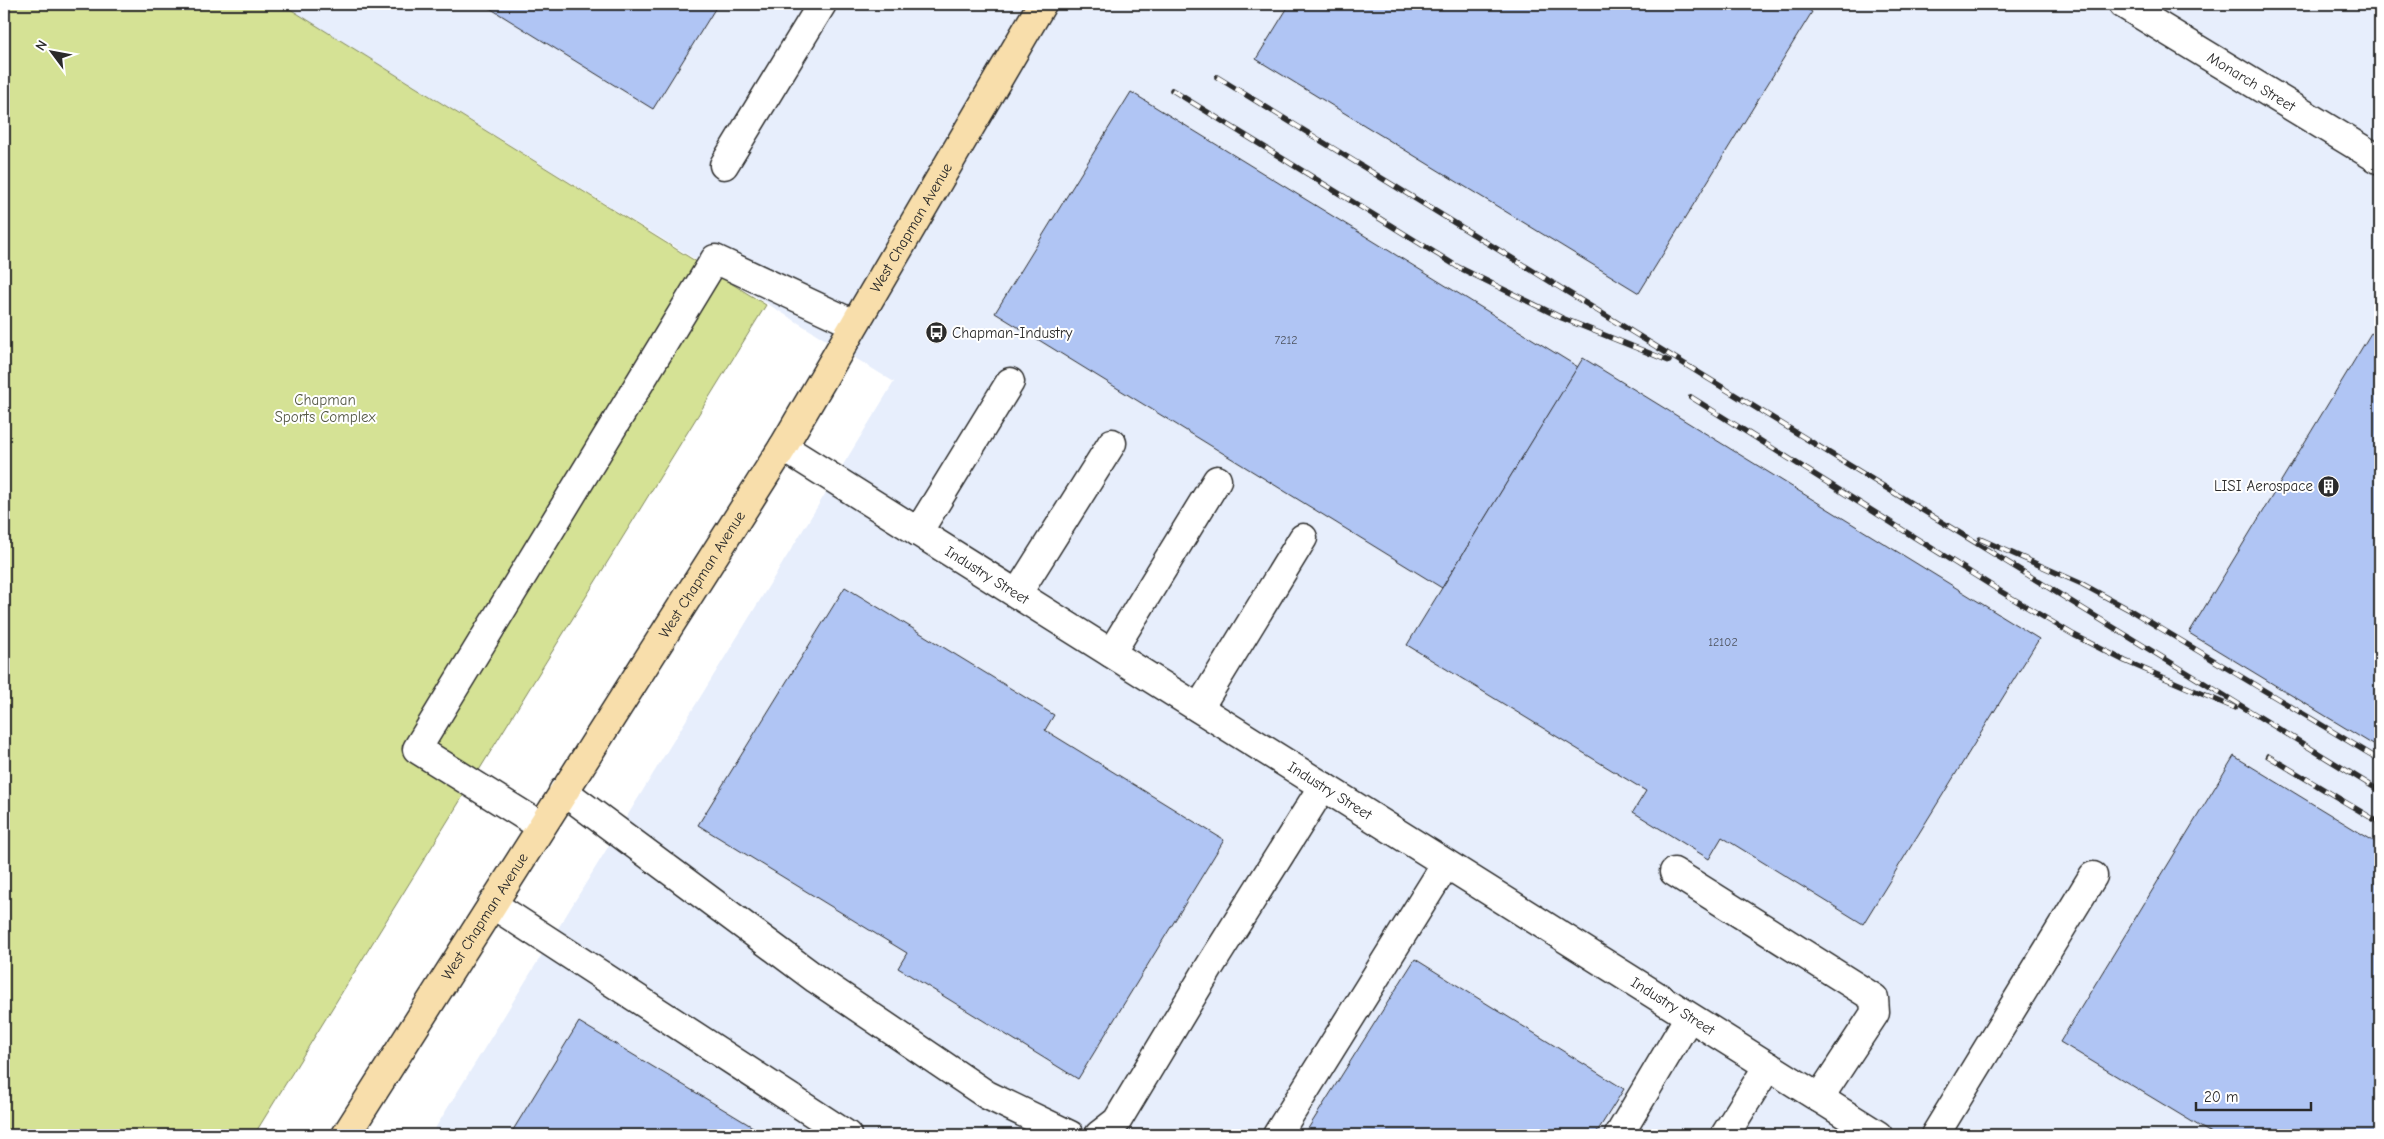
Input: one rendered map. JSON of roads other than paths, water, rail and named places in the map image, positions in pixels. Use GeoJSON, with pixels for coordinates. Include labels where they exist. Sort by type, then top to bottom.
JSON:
{"type":"FeatureCollection","features":[{"type":"Feature","properties":{"kind":"main road","name":"West Chapman Avenue"},"geometry":{"type":"LineString","coordinates":[[346,1135],[783,447],[1042,4]]}},
{"type":"Feature","properties":{"kind":"street"},"geometry":{"type":"LineString","coordinates":[[724,165],[822,4]]}},
{"type":"Feature","properties":{"kind":"street","name":"Monarch Street"},"geometry":{"type":"LineString","coordinates":[[2123,4],[2380,160]]}},
{"type":"Feature","properties":{"kind":"street"},"geometry":{"type":"LineString","coordinates":[[541,826],[416,749],[715,259],[854,324]]}},
{"type":"Feature","properties":{"kind":"street"},"geometry":{"type":"LineString","coordinates":[[918,532],[1010,382]]}},
{"type":"Feature","properties":{"kind":"street"},"geometry":{"type":"LineString","coordinates":[[1018,594],[1112,443]]}},
{"type":"Feature","properties":{"kind":"street","name":"Industry Street"},"geometry":{"type":"LineString","coordinates":[[783,447],[1878,1135]]}},
{"type":"Feature","properties":{"kind":"street"},"geometry":{"type":"LineString","coordinates":[[1111,653],[1217,480]]}},
{"type":"Feature","properties":{"kind":"street"},"geometry":{"type":"LineString","coordinates":[[1199,708],[1303,538]]}},
{"type":"Feature","properties":{"kind":"street"},"geometry":{"type":"LineString","coordinates":[[1099,1135],[1117,1121],[1210,966],[1323,786]]}},
{"type":"Feature","properties":{"kind":"street"},"geometry":{"type":"LineString","coordinates":[[563,791],[816,979],[987,1095],[1070,1135]]}},
{"type":"Feature","properties":{"kind":"street"},"geometry":{"type":"LineString","coordinates":[[1277,1135],[1446,864]]}},
{"type":"Feature","properties":{"kind":"street"},"geometry":{"type":"LineString","coordinates":[[1674,872],[1874,998],[1875,1013],[1819,1098]]}},
{"type":"Feature","properties":{"kind":"street"},"geometry":{"type":"LineString","coordinates":[[1934,1135],[2093,876]]}},
{"type":"Feature","properties":{"kind":"street"},"geometry":{"type":"LineString","coordinates":[[492,904],[847,1135]]}},
{"type":"Feature","properties":{"kind":"street"},"geometry":{"type":"LineString","coordinates":[[1619,1135],[1689,1017]]}},
{"type":"Feature","properties":{"kind":"street"},"geometry":{"type":"LineString","coordinates":[[1725,1135],[1768,1066]]}},
{"type":"Feature","properties":{"kind":"railway"},"geometry":{"type":"LineString","coordinates":[[1217,77],[2380,791]]}},
{"type":"Feature","properties":{"kind":"railway"},"geometry":{"type":"LineString","coordinates":[[1172,90],[1458,267],[1562,318],[1669,361]]}},
{"type":"Feature","properties":{"kind":"railway"},"geometry":{"type":"LineString","coordinates":[[1691,397],[2000,591],[2074,635],[2125,661],[2235,708]]}},
{"type":"Feature","properties":{"kind":"railway"},"geometry":{"type":"LineString","coordinates":[[1980,539],[2082,584],[2130,610],[2380,760]]}},
{"type":"Feature","properties":{"kind":"railway"},"geometry":{"type":"LineString","coordinates":[[2268,756],[2380,823]]}},
{"type":"Feature","properties":{"kind":"place","name":"Chapman-Industry"},"geometry":{"type":"Point","coordinates":[936,333]}},
{"type":"Feature","properties":{"kind":"place","name":"LISI Aerospace"},"geometry":{"type":"Point","coordinates":[2329,486]}},
{"type":"Feature","properties":{"kind":"park label","name":"Chapman Sports Complex"},"geometry":{"type":"Point","coordinates":[325,408]}}]}
